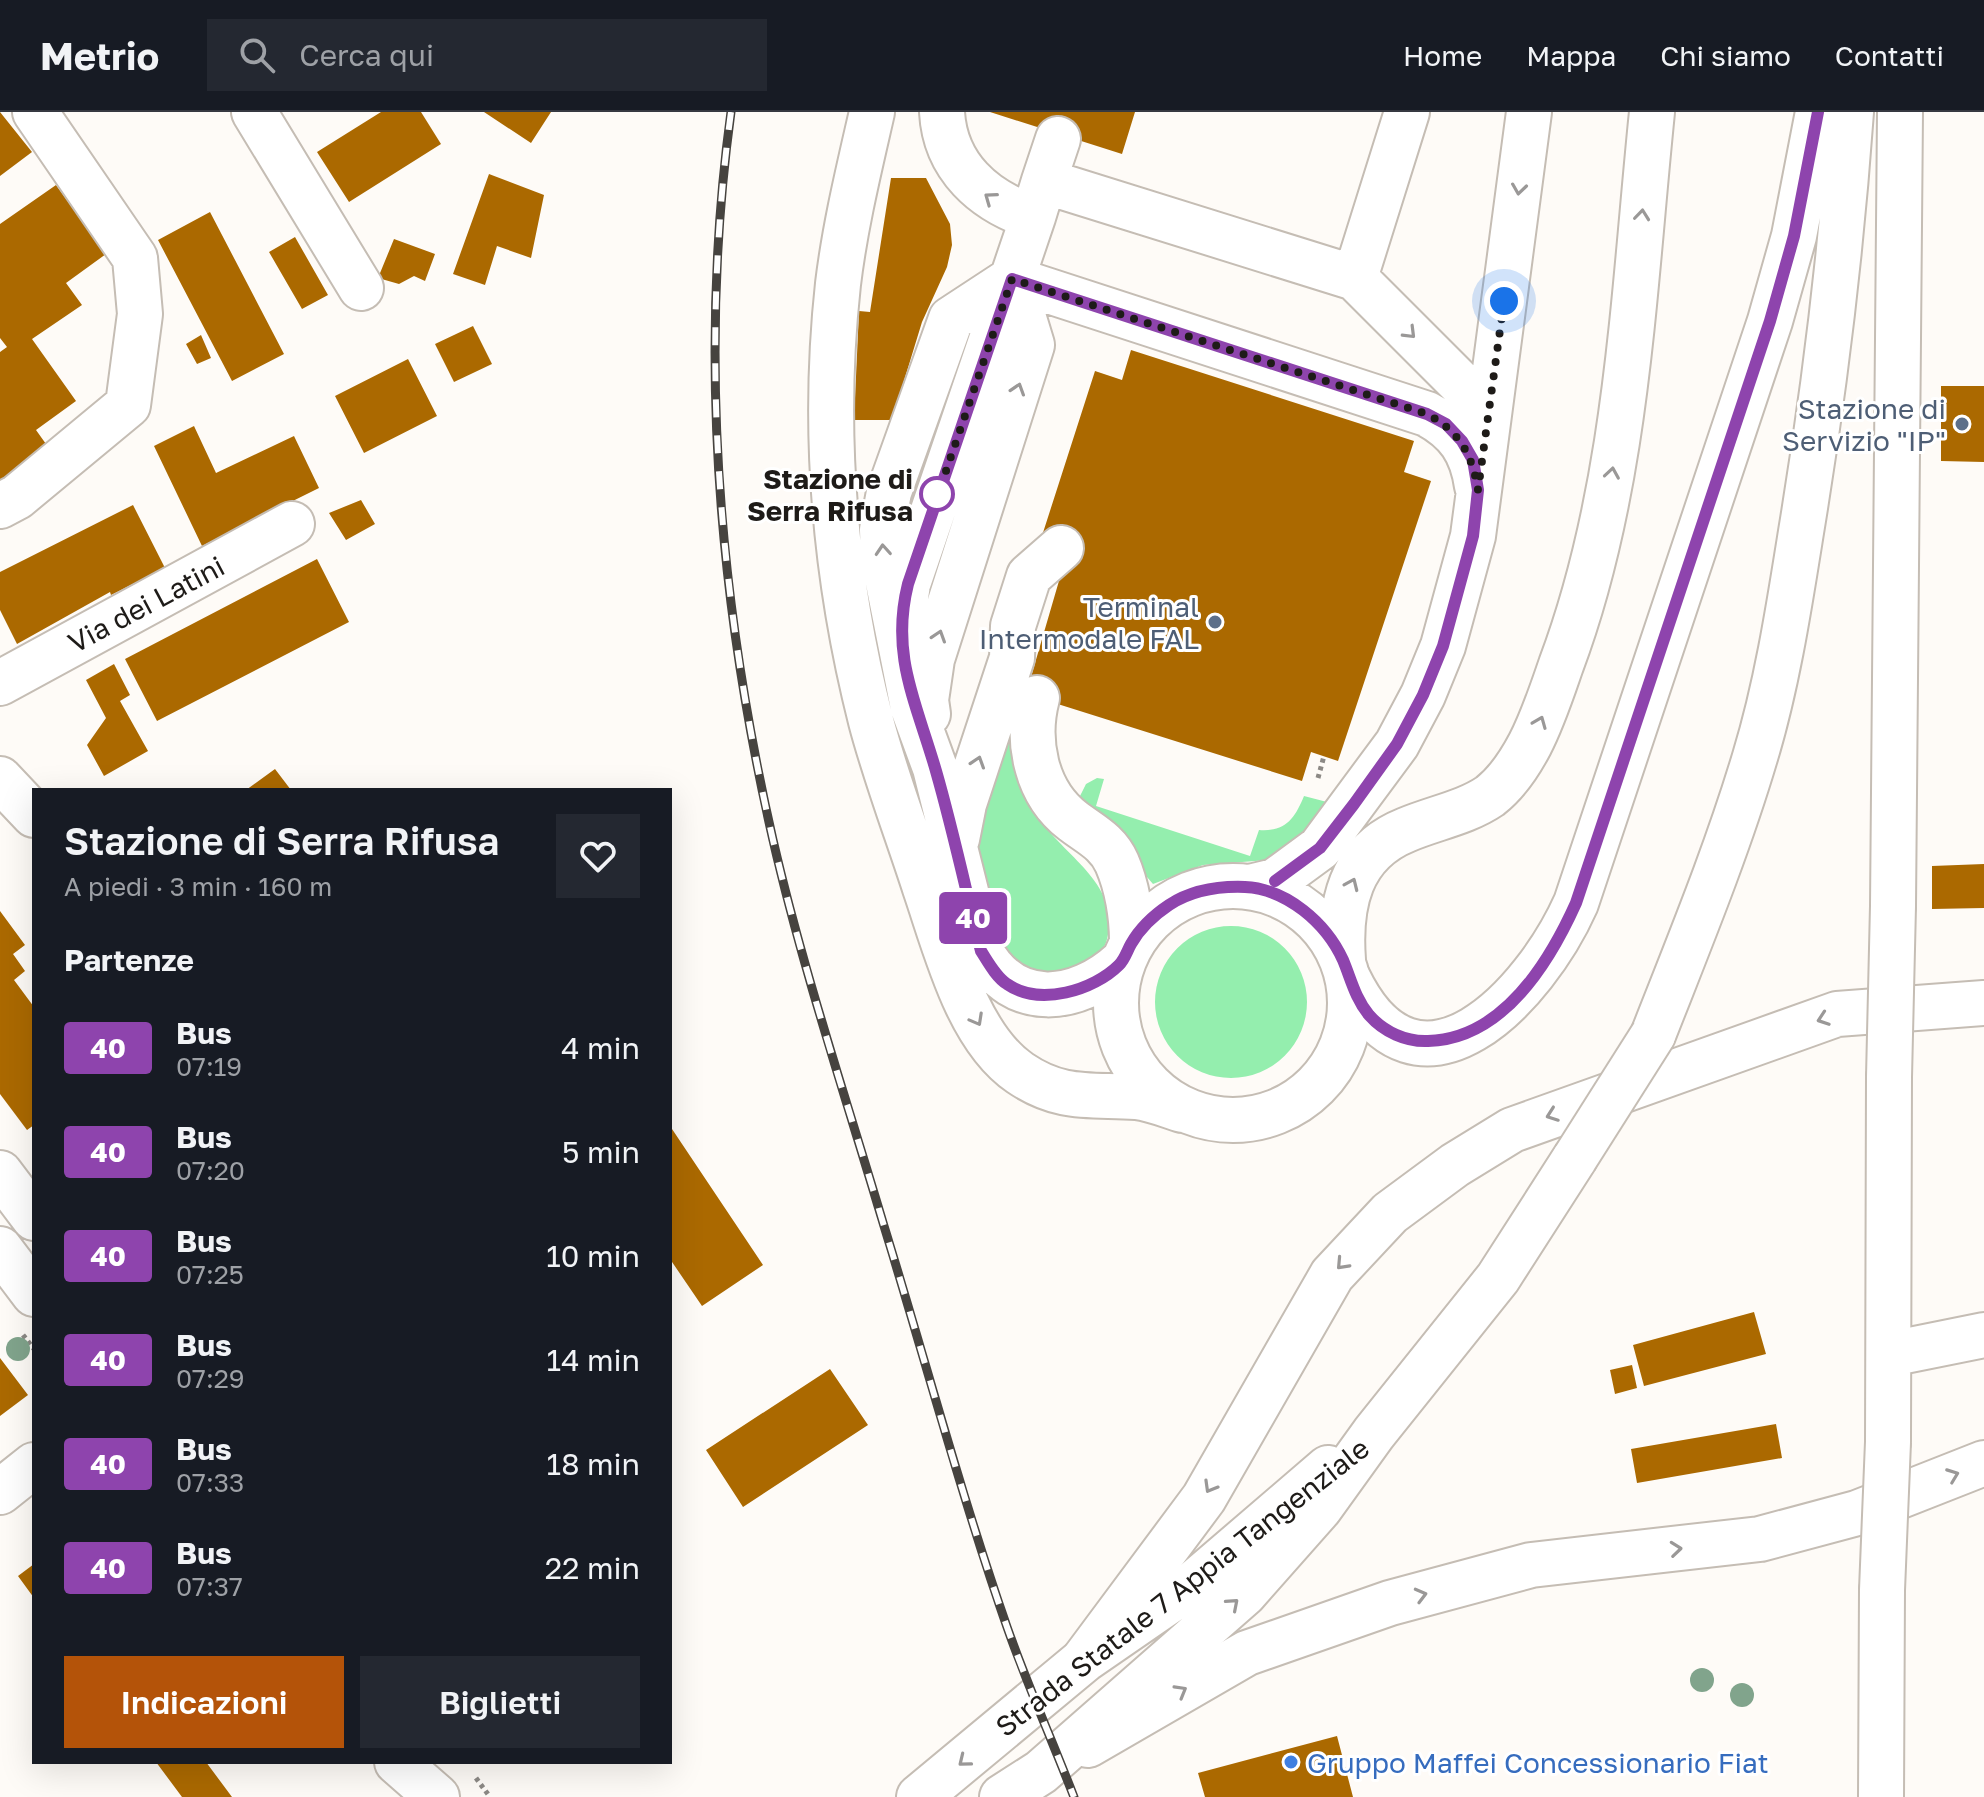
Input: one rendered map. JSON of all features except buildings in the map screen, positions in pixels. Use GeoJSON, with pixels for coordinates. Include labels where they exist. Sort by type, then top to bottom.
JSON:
{"type":"FeatureCollection","features":[{"type":"Feature","properties":{"kind":"main road"},"geometry":{"type":"LineString","coordinates":[[0,506],[17,497],[128,405],[140,314],[135,258],[35,112]]}},
{"type":"Feature","properties":{"kind":"main road"},"geometry":{"type":"LineString","coordinates":[[254,112],[361,288]]}},
{"type":"Feature","properties":{"kind":"main road"},"geometry":{"type":"LineString","coordinates":[[872,112],[847,225],[833,341],[834,501],[842,575],[868,707],[891,791],[940,867],[959,949],[973,964],[1007,985],[1045,993],[1069,992],[1101,981],[1127,935],[1171,904],[1196,892],[1223,887],[1250,887],[1275,881],[1320,848],[1397,744],[1423,695],[1447,633],[1473,536],[1529,112]]}},
{"type":"Feature","properties":{"kind":"main road"},"geometry":{"type":"LineString","coordinates":[[942,112],[952,156],[975,186],[1005,208],[1038,199],[1355,278],[1474,397],[1482,411],[1486,433]]}},
{"type":"Feature","properties":{"kind":"main road"},"geometry":{"type":"LineString","coordinates":[[1355,278],[1407,112]]}},
{"type":"Feature","properties":{"kind":"main road"},"geometry":{"type":"LineString","coordinates":[[1058,139],[1012,279],[1032,345],[932,659],[926,700],[952,968],[984,1034],[1018,1072],[1043,1087],[1072,1095],[1137,1097],[1217,1120],[1252,1120],[1285,1109],[1314,1089],[1335,1061],[1347,1028],[1350,1004],[1340,921],[1355,875],[1380,845],[1404,831],[1470,808],[1507,779],[1533,738],[1592,575],[1614,461],[1652,112]]}},
{"type":"Feature","properties":{"kind":"main road"},"geometry":{"type":"LineString","coordinates":[[1250,887],[1273,893],[1312,917],[1369,1015],[1382,1027],[1419,1041],[1439,1041],[1474,1030],[1504,1008],[1534,977],[1562,935],[1652,678],[1770,321],[1794,236],[1818,112]]}},
{"type":"Feature","properties":{"kind":"main road"},"geometry":{"type":"LineString","coordinates":[[1374,1433],[1498,1278],[1653,1035],[1709,891],[1756,755],[1789,607],[1816,440],[1844,204],[1851,112]]}},
{"type":"Feature","properties":{"kind":"main road"},"geometry":{"type":"LineString","coordinates":[[1881,1797],[1882,1590],[1890,1354],[1889,1077],[1900,112]]}},
{"type":"Feature","properties":{"kind":"main road"},"geometry":{"type":"LineString","coordinates":[[1898,199],[1907,150],[1921,112]]}},
{"type":"Feature","properties":{"kind":"main road"},"geometry":{"type":"LineString","coordinates":[[935,768],[913,708],[903,664],[883,557],[882,530],[889,492],[951,319],[1012,279]]}},
{"type":"Feature","properties":{"kind":"main road"},"geometry":{"type":"LineString","coordinates":[[1012,279],[1427,414],[1446,424],[1462,441],[1473,460],[1478,490]]}},
{"type":"Feature","properties":{"kind":"main road","name":"Via dei Latini"},"geometry":{"type":"LineString","coordinates":[[0,683],[292,524]]}},
{"type":"Feature","properties":{"kind":"main road"},"geometry":{"type":"LineString","coordinates":[[940,867],[959,823],[1012,658],[1013,626],[1029,576],[1058,551]]}},
{"type":"Feature","properties":{"kind":"main road"},"geometry":{"type":"LineString","coordinates":[[1037,698],[1031,728],[1032,748],[1044,784],[1073,821],[1097,835],[1117,862],[1127,935],[1115,996],[1118,1031],[1126,1052],[1153,1091],[1182,1110]]}},
{"type":"Feature","properties":{"kind":"main road"},"geometry":{"type":"LineString","coordinates":[[0,779],[32,813]]}},
{"type":"Feature","properties":{"kind":"main road"},"geometry":{"type":"LineString","coordinates":[[1084,1660],[1204,1498],[1332,1275],[1390,1213],[1455,1165],[1512,1130],[1837,1014],[1984,1003]]}},
{"type":"Feature","properties":{"kind":"main road"},"geometry":{"type":"LineString","coordinates":[[0,1173],[32,1215]]}},
{"type":"Feature","properties":{"kind":"main road"},"geometry":{"type":"LineString","coordinates":[[0,1249],[32,1291]]}},
{"type":"Feature","properties":{"kind":"main road"},"geometry":{"type":"LineString","coordinates":[[1890,1354],[1984,1335]]}},
{"type":"Feature","properties":{"kind":"main road","name":"Strada Statale 7 Appia Tangenziale"},"geometry":{"type":"LineString","coordinates":[[919,1797],[1084,1660],[1187,1589],[1299,1491],[1374,1433]]}},
{"type":"Feature","properties":{"kind":"main road","name":"Strada Statale 7 Appia Tangenziale"},"geometry":{"type":"LineString","coordinates":[[1002,1797],[1041,1772],[1244,1594],[1320,1508],[1374,1433]]}},
{"type":"Feature","properties":{"kind":"main road"},"geometry":{"type":"LineString","coordinates":[[1041,1772],[1247,1653],[1390,1603],[1531,1565],[1760,1539],[1857,1513],[1984,1463]]}},
{"type":"Feature","properties":{"kind":"main road"},"geometry":{"type":"LineString","coordinates":[[0,1492],[32,1467]]}},
{"type":"Feature","properties":{"kind":"main road"},"geometry":{"type":"LineString","coordinates":[[399,1764],[440,1797]]}},
{"type":"Feature","properties":{"kind":"main road"},"geometry":{"type":"LineString","coordinates":[[428,1764],[440,1797]]}},
{"type":"Feature","properties":{"kind":"green space"},"geometry":{"type":"Polygon","coordinates":[[[1013,713],[1032,805],[1041,821],[1092,877],[1108,909],[1109,931],[1103,949],[1082,965],[1065,970],[1028,971],[993,939],[977,868],[977,827],[1013,713]]]}},
{"type":"Feature","properties":{"kind":"green space"},"geometry":{"type":"Polygon","coordinates":[[[1097,778],[1104,779],[1096,806],[1250,856],[1259,830],[1283,826],[1297,811],[1304,796],[1327,802],[1300,839],[1268,860],[1203,865],[1153,884],[1079,798],[1086,784],[1097,778]]]}},
{"type":"Feature","properties":{"kind":"green space"},"geometry":{"type":"Polygon","coordinates":[[[1231,926],[1260,932],[1285,948],[1301,973],[1307,1002],[1301,1031],[1285,1056],[1260,1072],[1231,1078],[1202,1072],[1177,1056],[1161,1031],[1155,1002],[1161,973],[1177,948],[1202,932],[1231,926]]]}},
{"type":"Feature","properties":{"kind":"railway"},"geometry":{"type":"LineString","coordinates":[[731,112],[721,203],[716,295],[719,478],[727,569],[754,751],[798,937],[959,1477],[1007,1627],[1074,1797]]}},
{"type":"Feature","properties":{"kind":"bus line","name":"40"},"geometry":{"type":"LineString","coordinates":[[1275,881],[1320,848],[1397,744],[1423,695],[1459,596],[1473,536],[1478,490],[1473,460],[1462,441],[1446,424],[1427,414],[1012,279],[908,584],[902,627],[903,664],[913,708],[935,768],[981,951],[989,966],[1007,985],[1027,991],[1069,992],[1087,987],[1101,981],[1122,962],[1132,941],[1149,920],[1171,904],[1196,892],[1223,887],[1250,887],[1273,893],[1312,917],[1343,960],[1357,997],[1382,1027],[1399,1036],[1419,1041],[1439,1041],[1474,1030],[1520,993],[1562,935],[1576,903],[1770,321],[1794,236],[1818,112]]}},
{"type":"Feature","properties":{"kind":"place","name":"Stazione di Servizio \"IP\""},"geometry":{"type":"Point","coordinates":[1962,424]}},
{"type":"Feature","properties":{"kind":"place","name":"Stazione di Serra Rifusa"},"geometry":{"type":"Point","coordinates":[937,494]}},
{"type":"Feature","properties":{"kind":"place","name":"Terminal Intermodale FAL"},"geometry":{"type":"Point","coordinates":[1215,622]}},
{"type":"Feature","properties":{"kind":"place","name":"Gruppo Maffei Concessionario Fiat"},"geometry":{"type":"Point","coordinates":[1291,1762]}},
{"type":"Feature","properties":{"kind":"route"},"geometry":{"type":"LineString","coordinates":[[937,494],[935,503],[1012,279],[1427,414],[1446,424],[1462,441],[1473,460],[1478,490],[1504,301]]}}]}
